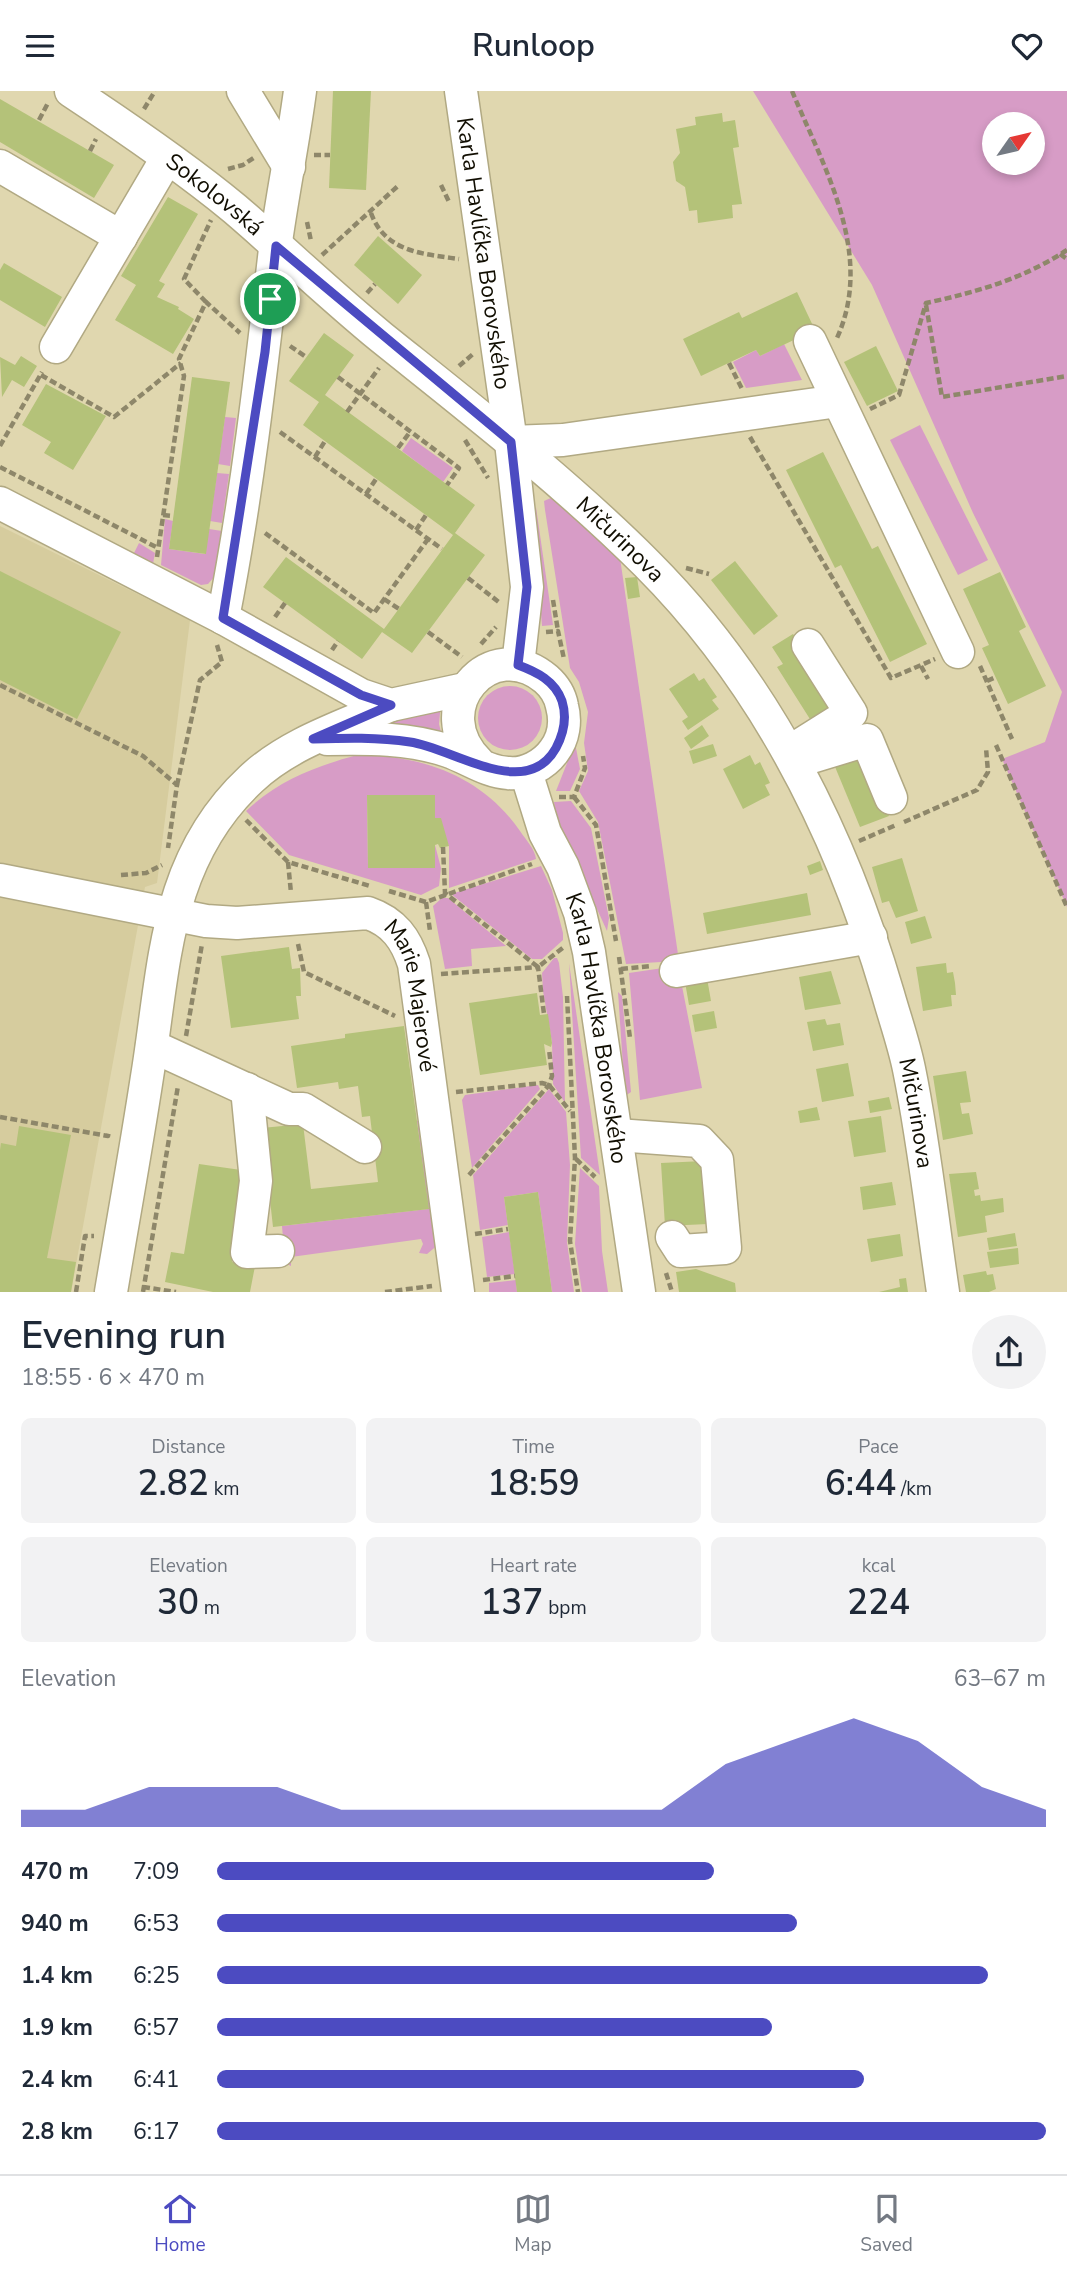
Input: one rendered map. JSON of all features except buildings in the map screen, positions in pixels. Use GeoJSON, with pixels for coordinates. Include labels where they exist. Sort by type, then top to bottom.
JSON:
{"type":"FeatureCollection","features":[{"type":"Feature","properties":{"kind":"street"},"geometry":{"type":"LineString","coordinates":[[243,91],[271,138],[305,163]]}},
{"type":"Feature","properties":{"kind":"street"},"geometry":{"type":"LineString","coordinates":[[223,618],[265,352],[276,246],[305,163],[300,91]]}},
{"type":"Feature","properties":{"kind":"street","name":"Karla Havlíčka Borovského"},"geometry":{"type":"LineString","coordinates":[[467,92],[527,587],[518,665]]}},
{"type":"Feature","properties":{"kind":"street","name":"Sokolovská"},"geometry":{"type":"LineString","coordinates":[[61,93],[167,158],[234,209],[511,442]]}},
{"type":"Feature","properties":{"kind":"street"},"geometry":{"type":"LineString","coordinates":[[56,347],[167,158]]}},
{"type":"Feature","properties":{"kind":"street"},"geometry":{"type":"LineString","coordinates":[[0,166],[121,237]]}},
{"type":"Feature","properties":{"kind":"street"},"geometry":{"type":"LineString","coordinates":[[810,341],[849,407],[950,654]]}},
{"type":"Feature","properties":{"kind":"street"},"geometry":{"type":"LineString","coordinates":[[511,442],[563,440],[849,407]]}},
{"type":"Feature","properties":{"kind":"street","name":"Mičurinova"},"geometry":{"type":"LineString","coordinates":[[511,442],[660,577],[758,698],[792,757],[837,850],[871,937],[909,1066],[943,1292]]}},
{"type":"Feature","properties":{"kind":"street"},"geometry":{"type":"LineString","coordinates":[[0,503],[223,618],[361,695],[391,705]]}},
{"type":"Feature","properties":{"kind":"street"},"geometry":{"type":"LineString","coordinates":[[792,757],[851,713],[808,645]]}},
{"type":"Feature","properties":{"kind":"street"},"geometry":{"type":"LineString","coordinates":[[313,739],[363,738],[410,742],[447,750],[479,763],[510,774],[526,772],[542,764],[555,751],[562,735],[565,717],[561,700],[552,684],[539,673],[518,665],[490,669],[476,677],[465,689],[458,704],[458,729],[467,751],[479,763]]}},
{"type":"Feature","properties":{"kind":"street"},"geometry":{"type":"LineString","coordinates":[[111,1292],[171,913],[201,841],[223,807],[253,777],[284,754],[391,705],[465,689]]}},
{"type":"Feature","properties":{"kind":"street"},"geometry":{"type":"LineString","coordinates":[[792,757],[867,740],[891,797]]}},
{"type":"Feature","properties":{"kind":"street","name":"Karla Havlíčka Borovského"},"geometry":{"type":"LineString","coordinates":[[526,772],[545,833],[563,867],[580,913],[617,1135],[639,1292]]}},
{"type":"Feature","properties":{"kind":"street","name":"Marie Majerové"},"geometry":{"type":"LineString","coordinates":[[0,880],[206,921],[237,923],[368,913],[383,918],[399,932],[408,946],[414,964],[470,1286]]}},
{"type":"Feature","properties":{"kind":"street"},"geometry":{"type":"LineString","coordinates":[[676,971],[871,937]]}},
{"type":"Feature","properties":{"kind":"street"},"geometry":{"type":"LineString","coordinates":[[152,1046],[289,1109],[303,1109],[365,1147]]}},
{"type":"Feature","properties":{"kind":"street"},"geometry":{"type":"LineString","coordinates":[[247,1089],[256,1181],[247,1252],[278,1251]]}},
{"type":"Feature","properties":{"kind":"street"},"geometry":{"type":"LineString","coordinates":[[617,1135],[699,1141],[717,1160],[725,1248],[681,1251],[672,1237]]}},
{"type":"Feature","properties":{"kind":"path"},"geometry":{"type":"LineString","coordinates":[[139,116],[155,91]]}},
{"type":"Feature","properties":{"kind":"path"},"geometry":{"type":"LineString","coordinates":[[792,91],[844,217],[850,249],[848,294]]}},
{"type":"Feature","properties":{"kind":"path"},"geometry":{"type":"LineString","coordinates":[[39,120],[61,93]]}},
{"type":"Feature","properties":{"kind":"path"},"geometry":{"type":"LineString","coordinates":[[224,169],[243,165],[271,138]]}},
{"type":"Feature","properties":{"kind":"path"},"geometry":{"type":"LineString","coordinates":[[305,163],[314,141]]}},
{"type":"Feature","properties":{"kind":"path"},"geometry":{"type":"LineString","coordinates":[[305,163],[330,155]]}},
{"type":"Feature","properties":{"kind":"path"},"geometry":{"type":"LineString","coordinates":[[317,258],[371,213],[399,185]]}},
{"type":"Feature","properties":{"kind":"path"},"geometry":{"type":"LineString","coordinates":[[215,212],[184,279],[243,336]]}},
{"type":"Feature","properties":{"kind":"path"},"geometry":{"type":"LineString","coordinates":[[371,213],[374,223],[409,252],[458,259],[466,265]]}},
{"type":"Feature","properties":{"kind":"path"},"geometry":{"type":"LineString","coordinates":[[307,219],[317,258],[323,265]]}},
{"type":"Feature","properties":{"kind":"path"},"geometry":{"type":"LineString","coordinates":[[926,303],[990,289],[1044,265],[1067,250]]}},
{"type":"Feature","properties":{"kind":"path"},"geometry":{"type":"LineString","coordinates":[[1060,254],[1067,260]]}},
{"type":"Feature","properties":{"kind":"path"},"geometry":{"type":"LineString","coordinates":[[156,566],[184,376],[179,359],[206,302]]}},
{"type":"Feature","properties":{"kind":"path"},"geometry":{"type":"LineString","coordinates":[[926,303],[943,397],[1067,376]]}},
{"type":"Feature","properties":{"kind":"path"},"geometry":{"type":"LineString","coordinates":[[849,407],[884,404],[899,395],[926,303]]}},
{"type":"Feature","properties":{"kind":"path"},"geometry":{"type":"LineString","coordinates":[[283,342],[306,357]]}},
{"type":"Feature","properties":{"kind":"path"},"geometry":{"type":"LineString","coordinates":[[0,446],[56,347]]}},
{"type":"Feature","properties":{"kind":"path"},"geometry":{"type":"LineString","coordinates":[[347,412],[384,361]]}},
{"type":"Feature","properties":{"kind":"path"},"geometry":{"type":"LineString","coordinates":[[41,375],[114,417],[181,363]]}},
{"type":"Feature","properties":{"kind":"path"},"geometry":{"type":"LineString","coordinates":[[338,377],[459,468],[447,485]]}},
{"type":"Feature","properties":{"kind":"path"},"geometry":{"type":"LineString","coordinates":[[180,404],[188,405]]}},
{"type":"Feature","properties":{"kind":"path"},"geometry":{"type":"LineString","coordinates":[[271,425],[442,549]]}},
{"type":"Feature","properties":{"kind":"path"},"geometry":{"type":"LineString","coordinates":[[744,427],[891,678],[950,654]]}},
{"type":"Feature","properties":{"kind":"path"},"geometry":{"type":"LineString","coordinates":[[398,449],[410,432]]}},
{"type":"Feature","properties":{"kind":"path"},"geometry":{"type":"LineString","coordinates":[[314,457],[325,441]]}},
{"type":"Feature","properties":{"kind":"path"},"geometry":{"type":"LineString","coordinates":[[172,459],[181,461]]}},
{"type":"Feature","properties":{"kind":"path"},"geometry":{"type":"LineString","coordinates":[[0,467],[158,548]]}},
{"type":"Feature","properties":{"kind":"path"},"geometry":{"type":"LineString","coordinates":[[366,494],[376,479]]}},
{"type":"Feature","properties":{"kind":"path"},"geometry":{"type":"LineString","coordinates":[[163,515],[173,516]]}},
{"type":"Feature","properties":{"kind":"path"},"geometry":{"type":"LineString","coordinates":[[416,530],[426,515]]}},
{"type":"Feature","properties":{"kind":"path"},"geometry":{"type":"LineString","coordinates":[[256,526],[374,613],[428,539]]}},
{"type":"Feature","properties":{"kind":"path"},"geometry":{"type":"LineString","coordinates":[[307,573],[311,566]]}},
{"type":"Feature","properties":{"kind":"path"},"geometry":{"type":"LineString","coordinates":[[468,578],[506,608]]}},
{"type":"Feature","properties":{"kind":"path"},"geometry":{"type":"LineString","coordinates":[[384,599],[399,609]]}},
{"type":"Feature","properties":{"kind":"path"},"geometry":{"type":"LineString","coordinates":[[269,626],[285,603]]}},
{"type":"Feature","properties":{"kind":"path"},"geometry":{"type":"LineString","coordinates":[[358,611],[363,605]]}},
{"type":"Feature","properties":{"kind":"path"},"geometry":{"type":"LineString","coordinates":[[428,632],[463,658]]}},
{"type":"Feature","properties":{"kind":"path"},"geometry":{"type":"LineString","coordinates":[[922,666],[928,679]]}},
{"type":"Feature","properties":{"kind":"path"},"geometry":{"type":"LineString","coordinates":[[168,850],[177,785],[200,680],[209,672]]}},
{"type":"Feature","properties":{"kind":"path"},"geometry":{"type":"LineString","coordinates":[[987,681],[996,677]]}},
{"type":"Feature","properties":{"kind":"path"},"geometry":{"type":"LineString","coordinates":[[0,685],[143,756],[177,785]]}},
{"type":"Feature","properties":{"kind":"path"},"geometry":{"type":"LineString","coordinates":[[996,745],[1067,907]]}},
{"type":"Feature","properties":{"kind":"path"},"geometry":{"type":"LineString","coordinates":[[837,850],[976,790],[988,772],[986,748]]}},
{"type":"Feature","properties":{"kind":"path"},"geometry":{"type":"LineString","coordinates":[[240,814],[288,862],[426,902],[543,860]]}},
{"type":"Feature","properties":{"kind":"path"},"geometry":{"type":"LineString","coordinates":[[443,847],[445,893],[538,967],[544,1014]]}},
{"type":"Feature","properties":{"kind":"path"},"geometry":{"type":"LineString","coordinates":[[109,873],[146,873],[166,863]]}},
{"type":"Feature","properties":{"kind":"path"},"geometry":{"type":"LineString","coordinates":[[290,936],[298,943],[304,972],[402,1020]]}},
{"type":"Feature","properties":{"kind":"path"},"geometry":{"type":"LineString","coordinates":[[568,955],[569,942]]}},
{"type":"Feature","properties":{"kind":"path"},"geometry":{"type":"LineString","coordinates":[[437,975],[538,967],[553,956]]}},
{"type":"Feature","properties":{"kind":"path"},"geometry":{"type":"LineString","coordinates":[[567,995],[575,1159],[570,1241],[578,1292]]}},
{"type":"Feature","properties":{"kind":"path"},"geometry":{"type":"LineString","coordinates":[[466,1178],[549,1085],[552,1076],[549,1049]]}},
{"type":"Feature","properties":{"kind":"path"},"geometry":{"type":"LineString","coordinates":[[453,1093],[542,1083],[549,1085],[571,1112]]}},
{"type":"Feature","properties":{"kind":"path"},"geometry":{"type":"LineString","coordinates":[[144,1095],[175,1101],[143,1290],[176,1292]]}},
{"type":"Feature","properties":{"kind":"path"},"geometry":{"type":"LineString","coordinates":[[0,1117],[108,1136]]}},
{"type":"Feature","properties":{"kind":"path"},"geometry":{"type":"LineString","coordinates":[[106,1149],[111,1125]]}},
{"type":"Feature","properties":{"kind":"path"},"geometry":{"type":"LineString","coordinates":[[575,1159],[604,1185]]}},
{"type":"Feature","properties":{"kind":"path"},"geometry":{"type":"LineString","coordinates":[[76,1292],[85,1236],[93,1236],[95,1224]]}},
{"type":"Feature","properties":{"kind":"path"},"geometry":{"type":"LineString","coordinates":[[475,1234],[508,1229]]}},
{"type":"Feature","properties":{"kind":"path"},"geometry":{"type":"LineString","coordinates":[[470,1286],[515,1276]]}},
{"type":"Feature","properties":{"kind":"shaded area"},"geometry":{"type":"Polygon","coordinates":[[[753,91],[1067,91],[1067,907],[1002,759],[1045,742],[1062,692],[973,513],[872,285],[753,91]]]}},
{"type":"Feature","properties":{"kind":"shaded area"},"geometry":{"type":"Polygon","coordinates":[[[784,344],[802,380],[746,388],[733,362],[756,350],[760,356],[784,344]]]}},
{"type":"Feature","properties":{"kind":"shaded area"},"geometry":{"type":"Polygon","coordinates":[[[225,417],[236,418],[230,466],[218,464],[225,417]]]}},
{"type":"Feature","properties":{"kind":"shaded area"},"geometry":{"type":"Polygon","coordinates":[[[920,425],[988,560],[958,575],[890,440],[920,425]]]}},
{"type":"Feature","properties":{"kind":"shaded area"},"geometry":{"type":"Polygon","coordinates":[[[411,438],[453,468],[443,482],[402,451],[411,438]]]}},
{"type":"Feature","properties":{"kind":"shaded area"},"geometry":{"type":"Polygon","coordinates":[[[217,473],[229,474],[222,523],[210,521],[217,473]]]}},
{"type":"Feature","properties":{"kind":"shaded area"},"geometry":{"type":"Polygon","coordinates":[[[553,497],[620,558],[679,961],[626,964],[598,822],[579,791],[588,771],[584,743],[588,712],[579,682],[570,668],[544,501],[553,497]]]}},
{"type":"Feature","properties":{"kind":"shaded area"},"geometry":{"type":"Polygon","coordinates":[[[536,507],[553,625],[542,626],[533,518],[536,507]]]}},
{"type":"Feature","properties":{"kind":"shaded area"},"geometry":{"type":"Polygon","coordinates":[[[165,519],[173,521],[169,549],[205,554],[209,529],[222,531],[215,576],[208,584],[201,585],[161,565],[165,519]]]}},
{"type":"Feature","properties":{"kind":"shaded area"},"geometry":{"type":"Polygon","coordinates":[[[0,526],[190,620],[157,883],[145,887],[71,1292],[0,1292],[0,526]]]}},
{"type":"Feature","properties":{"kind":"shaded area"},"geometry":{"type":"Polygon","coordinates":[[[139,543],[155,553],[152,569],[132,557],[139,543]]]}},
{"type":"Feature","properties":{"kind":"shaded area"},"geometry":{"type":"Polygon","coordinates":[[[510,686],[522,688],[533,695],[540,706],[540,730],[533,741],[522,748],[510,750],[498,748],[487,741],[480,730],[478,718],[480,706],[487,695],[498,688],[510,686]]]}},
{"type":"Feature","properties":{"kind":"shaded area"},"geometry":{"type":"Polygon","coordinates":[[[441,702],[439,724],[444,744],[366,730],[441,702]]]}},
{"type":"Feature","properties":{"kind":"shaded area"},"geometry":{"type":"Polygon","coordinates":[[[575,743],[580,769],[570,791],[556,791],[575,743]]]}},
{"type":"Feature","properties":{"kind":"shaded area"},"geometry":{"type":"Polygon","coordinates":[[[357,755],[405,759],[449,772],[469,783],[505,812],[530,845],[536,859],[449,888],[449,846],[435,818],[435,795],[367,795],[368,868],[435,868],[435,845],[441,868],[439,886],[421,895],[289,855],[246,811],[284,783],[326,764],[357,755]]]}},
{"type":"Feature","properties":{"kind":"shaded area"},"geometry":{"type":"Polygon","coordinates":[[[571,801],[591,828],[609,918],[607,931],[556,819],[554,802],[571,801]]]}},
{"type":"Feature","properties":{"kind":"shaded area"},"geometry":{"type":"Polygon","coordinates":[[[541,866],[552,890],[563,933],[563,940],[542,959],[532,959],[451,894],[541,866]]]}},
{"type":"Feature","properties":{"kind":"shaded area"},"geometry":{"type":"Polygon","coordinates":[[[442,898],[448,898],[506,946],[471,949],[472,966],[445,969],[433,906],[442,898]]]}},
{"type":"Feature","properties":{"kind":"shaded area"},"geometry":{"type":"Polygon","coordinates":[[[554,958],[557,958],[559,963],[563,997],[565,1103],[553,1084],[552,1042],[543,991],[542,973],[554,958]]]}},
{"type":"Feature","properties":{"kind":"shaded area"},"geometry":{"type":"Polygon","coordinates":[[[569,963],[600,1175],[581,1158],[569,963]]]}},
{"type":"Feature","properties":{"kind":"shaded area"},"geometry":{"type":"Polygon","coordinates":[[[663,968],[667,984],[681,981],[702,1088],[640,1100],[629,973],[663,968]]]}},
{"type":"Feature","properties":{"kind":"shaded area"},"geometry":{"type":"Polygon","coordinates":[[[618,992],[622,996],[631,1092],[625,1096],[618,992]]]}},
{"type":"Feature","properties":{"kind":"shaded area"},"geometry":{"type":"Polygon","coordinates":[[[538,1085],[540,1089],[472,1168],[462,1100],[465,1095],[538,1085]]]}},
{"type":"Feature","properties":{"kind":"shaded area"},"geometry":{"type":"Polygon","coordinates":[[[549,1089],[566,1112],[570,1165],[567,1242],[574,1292],[552,1292],[538,1192],[504,1197],[508,1225],[480,1230],[473,1175],[549,1089]]]}},
{"type":"Feature","properties":{"kind":"shaded area"},"geometry":{"type":"Polygon","coordinates":[[[425,1120],[439,1244],[427,1254],[419,1253],[423,1244],[421,1239],[291,1257],[291,1266],[285,1263],[282,1226],[428,1209],[417,1121],[425,1120]]]}},
{"type":"Feature","properties":{"kind":"shaded area"},"geometry":{"type":"Polygon","coordinates":[[[580,1168],[599,1186],[602,1251],[608,1292],[582,1292],[575,1244],[580,1168]]]}},
{"type":"Feature","properties":{"kind":"shaded area"},"geometry":{"type":"Polygon","coordinates":[[[509,1232],[515,1274],[487,1277],[482,1237],[509,1232]]]}},
{"type":"Feature","properties":{"kind":"shaded area"},"geometry":{"type":"Polygon","coordinates":[[[516,1280],[517,1292],[489,1292],[489,1283],[516,1280]]]}},
{"type":"Feature","properties":{"kind":"route"},"geometry":{"type":"LineString","coordinates":[[276,246],[353,313],[511,442],[527,587],[518,665],[539,673],[552,684],[561,700],[565,717],[562,735],[555,751],[542,764],[526,772],[510,774],[494,771],[447,750],[410,742],[363,738],[313,739],[391,705],[361,695],[223,618],[234,565],[265,352],[270,299],[276,246]]}}]}
